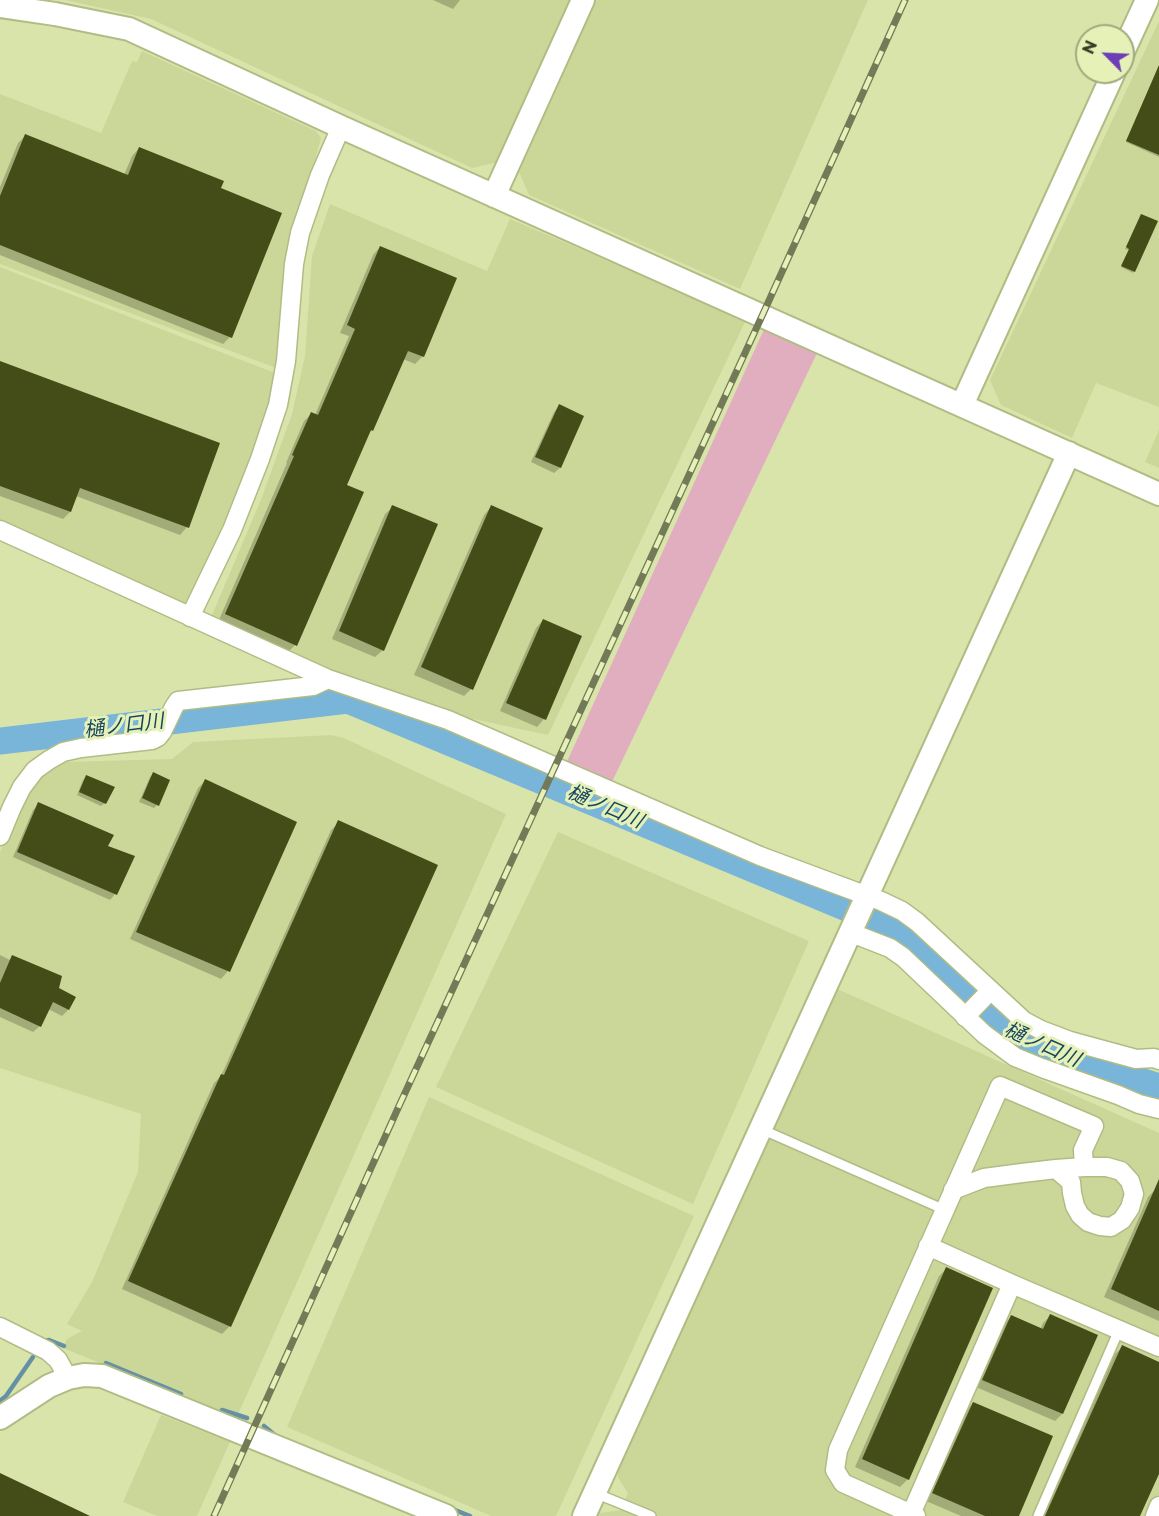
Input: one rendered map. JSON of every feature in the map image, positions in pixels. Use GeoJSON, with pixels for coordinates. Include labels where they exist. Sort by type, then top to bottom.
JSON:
{"type":"FeatureCollection","features":[{"type":"Feature","properties":{"kind":"street"},"geometry":{"type":"LineString","coordinates":[[494,196],[583,0]]}},
{"type":"Feature","properties":{"kind":"street"},"geometry":{"type":"LineString","coordinates":[[1135,26],[1147,0]]}},
{"type":"Feature","properties":{"kind":"street"},"geometry":{"type":"LineString","coordinates":[[0,6],[129,28],[341,128],[1159,494]]}},
{"type":"Feature","properties":{"kind":"street"},"geometry":{"type":"LineString","coordinates":[[962,405],[1109,84]]}},
{"type":"Feature","properties":{"kind":"street"},"geometry":{"type":"LineString","coordinates":[[190,617],[232,530],[278,405],[286,361],[294,264],[300,233],[320,175],[341,128]]}},
{"type":"Feature","properties":{"kind":"street"},"geometry":{"type":"LineString","coordinates":[[584,1516],[1069,453]]}},
{"type":"Feature","properties":{"kind":"street"},"geometry":{"type":"LineString","coordinates":[[0,530],[328,679],[448,720],[760,856],[864,899],[881,901],[902,911],[917,922],[988,994],[1024,1021],[1070,1041],[1136,1059],[1159,1060]]}},
{"type":"Feature","properties":{"kind":"street"},"geometry":{"type":"LineString","coordinates":[[0,836],[22,787],[36,770],[63,752],[152,740],[162,732],[178,701],[313,686],[328,679]]}},
{"type":"Feature","properties":{"kind":"street"},"geometry":{"type":"LineString","coordinates":[[851,928],[903,957],[967,1015],[984,1034],[1015,1057],[1139,1104],[1159,1109]]}},
{"type":"Feature","properties":{"kind":"street"},"geometry":{"type":"LineString","coordinates":[[967,1015],[988,994]]}},
{"type":"Feature","properties":{"kind":"street"},"geometry":{"type":"LineString","coordinates":[[1012,1284],[913,1515],[843,1483],[835,1470],[838,1450],[1000,1086],[1094,1126],[1083,1150],[1084,1167]]}},
{"type":"Feature","properties":{"kind":"street"},"geometry":{"type":"LineString","coordinates":[[953,1190],[984,1178],[1056,1169],[1104,1166],[1116,1168],[1130,1181],[1134,1194],[1124,1218],[1116,1225],[1109,1227],[1088,1222],[1083,1218],[1074,1202],[1071,1182],[1056,1169]]}},
{"type":"Feature","properties":{"kind":"street"},"geometry":{"type":"LineString","coordinates":[[928,1246],[1159,1347]]}},
{"type":"Feature","properties":{"kind":"street"},"geometry":{"type":"LineString","coordinates":[[0,1327],[48,1351],[58,1360],[68,1378]]}},
{"type":"Feature","properties":{"kind":"street"},"geometry":{"type":"LineString","coordinates":[[0,1418],[42,1391],[68,1378],[84,1374],[102,1376],[446,1516]]}},
{"type":"Feature","properties":{"kind":"street"},"geometry":{"type":"LineString","coordinates":[[1155,1516],[1159,1506]]}},
{"type":"Feature","properties":{"kind":"lane"},"geometry":{"type":"LineString","coordinates":[[761,1129],[945,1210]]}},
{"type":"Feature","properties":{"kind":"lane"},"geometry":{"type":"LineString","coordinates":[[1038,1516],[1119,1330]]}},
{"type":"Feature","properties":{"kind":"lane"},"geometry":{"type":"LineString","coordinates":[[595,1493],[651,1516]]}},
{"type":"Feature","properties":{"kind":"shaded area"},"geometry":{"type":"Polygon","coordinates":[[[65,0],[573,0],[499,162],[472,168],[151,19],[65,0]]]}},
{"type":"Feature","properties":{"kind":"shaded area"},"geometry":{"type":"Polygon","coordinates":[[[597,0],[868,0],[740,289],[529,195],[519,172],[597,0]]]}},
{"type":"Feature","properties":{"kind":"shaded area"},"geometry":{"type":"Polygon","coordinates":[[[1159,21],[1159,407],[1096,383],[1072,438],[1001,405],[990,380],[1129,84],[1135,84],[1135,72],[1159,21]]]}},
{"type":"Feature","properties":{"kind":"shaded area"},"geometry":{"type":"Polygon","coordinates":[[[142,51],[316,131],[321,138],[284,272],[276,368],[0,264],[0,94],[101,133],[132,61],[137,62],[142,51]]]}},
{"type":"Feature","properties":{"kind":"shaded area"},"geometry":{"type":"Polygon","coordinates":[[[330,204],[487,271],[510,219],[746,320],[548,735],[473,719],[336,672],[210,620],[262,497],[292,414],[305,356],[312,256],[330,204]]]}},
{"type":"Feature","properties":{"kind":"shaded area"},"geometry":{"type":"Polygon","coordinates":[[[0,267],[275,373],[270,405],[255,452],[224,527],[184,605],[0,520],[0,267]]]}},
{"type":"Feature","properties":{"kind":"shaded area"},"geometry":{"type":"Polygon","coordinates":[[[766,325],[819,349],[610,786],[565,766],[766,325]]]}},
{"type":"Feature","properties":{"kind":"shaded area"},"geometry":{"type":"Polygon","coordinates":[[[1159,430],[1159,468],[1145,462],[1159,430]]]}},
{"type":"Feature","properties":{"kind":"shaded area"},"geometry":{"type":"Polygon","coordinates":[[[331,735],[344,738],[506,814],[236,1419],[63,1348],[67,1339],[82,1331],[67,1324],[92,1282],[138,1172],[141,1114],[0,1068],[0,852],[18,808],[39,774],[63,762],[172,759],[193,742],[331,735]]]}},
{"type":"Feature","properties":{"kind":"shaded area"},"geometry":{"type":"Polygon","coordinates":[[[558,832],[809,941],[693,1204],[436,1087],[558,832]]]}},
{"type":"Feature","properties":{"kind":"shaded area"},"geometry":{"type":"Polygon","coordinates":[[[833,987],[1159,1133],[1159,1516],[597,1516],[600,1513],[621,1510],[628,1493],[618,1478],[618,1461],[833,987]]]}},
{"type":"Feature","properties":{"kind":"shaded area"},"geometry":{"type":"Polygon","coordinates":[[[429,1097],[694,1216],[556,1516],[491,1516],[287,1427],[429,1097]]]}},
{"type":"Feature","properties":{"kind":"shaded area"},"geometry":{"type":"Polygon","coordinates":[[[161,1415],[230,1442],[197,1516],[157,1516],[123,1502],[161,1415]]]}},
{"type":"Feature","properties":{"kind":"building"},"geometry":{"type":"Polygon","coordinates":[[[1159,65],[1159,155],[1126,141],[1159,65]]]}},
{"type":"Feature","properties":{"kind":"building"},"geometry":{"type":"Polygon","coordinates":[[[25,134],[128,175],[139,147],[224,181],[221,188],[282,213],[232,338],[0,245],[0,196],[25,134]]]}},
{"type":"Feature","properties":{"kind":"building"},"geometry":{"type":"Polygon","coordinates":[[[1141,214],[1158,221],[1135,272],[1121,266],[1129,249],[1126,247],[1141,214]]]}},
{"type":"Feature","properties":{"kind":"building"},"geometry":{"type":"Polygon","coordinates":[[[380,246],[457,278],[424,357],[408,351],[347,485],[364,492],[297,646],[225,614],[311,412],[318,415],[355,329],[347,325],[380,246]]]}},
{"type":"Feature","properties":{"kind":"building"},"geometry":{"type":"Polygon","coordinates":[[[0,361],[220,443],[189,528],[80,488],[71,512],[0,486],[0,361]]]}},
{"type":"Feature","properties":{"kind":"building"},"geometry":{"type":"Polygon","coordinates":[[[559,404],[584,416],[561,468],[535,457],[559,404]]]}},
{"type":"Feature","properties":{"kind":"building"},"geometry":{"type":"Polygon","coordinates":[[[392,505],[438,524],[384,651],[339,631],[392,505]]]}},
{"type":"Feature","properties":{"kind":"building"},"geometry":{"type":"Polygon","coordinates":[[[491,505],[543,528],[473,690],[421,667],[491,505]]]}},
{"type":"Feature","properties":{"kind":"building"},"geometry":{"type":"Polygon","coordinates":[[[543,619],[582,636],[546,720],[506,703],[543,619]]]}},
{"type":"Feature","properties":{"kind":"building"},"geometry":{"type":"Polygon","coordinates":[[[153,772],[170,780],[159,806],[142,798],[153,772]]]}},
{"type":"Feature","properties":{"kind":"building"},"geometry":{"type":"Polygon","coordinates":[[[86,775],[115,787],[106,804],[79,792],[86,775]]]}},
{"type":"Feature","properties":{"kind":"building"},"geometry":{"type":"Polygon","coordinates":[[[205,779],[297,822],[230,972],[136,932],[205,779]]]}},
{"type":"Feature","properties":{"kind":"building"},"geometry":{"type":"Polygon","coordinates":[[[38,802],[114,835],[108,846],[135,856],[117,895],[17,852],[38,802]]]}},
{"type":"Feature","properties":{"kind":"building"},"geometry":{"type":"Polygon","coordinates":[[[338,820],[438,865],[231,1327],[128,1281],[221,1074],[224,1075],[338,820]]]}},
{"type":"Feature","properties":{"kind":"building"},"geometry":{"type":"Polygon","coordinates":[[[12,955],[62,976],[59,988],[76,997],[69,1010],[53,1002],[41,1027],[0,1008],[0,983],[12,955]]]}},
{"type":"Feature","properties":{"kind":"building"},"geometry":{"type":"Polygon","coordinates":[[[1159,1179],[1159,1311],[1111,1289],[1159,1179]]]}},
{"type":"Feature","properties":{"kind":"building"},"geometry":{"type":"Polygon","coordinates":[[[946,1267],[993,1288],[909,1480],[862,1459],[946,1267]]]}},
{"type":"Feature","properties":{"kind":"building"},"geometry":{"type":"Polygon","coordinates":[[[1050,1314],[1098,1335],[1063,1414],[982,1380],[1011,1315],[1043,1329],[1050,1314]]]}},
{"type":"Feature","properties":{"kind":"building"},"geometry":{"type":"Polygon","coordinates":[[[1122,1345],[1159,1362],[1159,1474],[1140,1516],[1045,1516],[1122,1345]]]}},
{"type":"Feature","properties":{"kind":"building"},"geometry":{"type":"Polygon","coordinates":[[[973,1402],[1053,1436],[1019,1516],[985,1516],[932,1493],[973,1402]]]}},
{"type":"Feature","properties":{"kind":"building"},"geometry":{"type":"Polygon","coordinates":[[[0,1473],[90,1516],[0,1516],[0,1473]]]}},
{"type":"Feature","properties":{"kind":"waterway","name":"樋ノ口川"},"geometry":{"type":"LineString","coordinates":[[0,741],[348,700],[890,926],[915,943],[1003,1031],[1029,1045],[1159,1087]]}},
{"type":"Feature","properties":{"kind":"waterway"},"geometry":{"type":"LineString","coordinates":[[44,1341],[49,1340],[64,1346]]}},
{"type":"Feature","properties":{"kind":"waterway"},"geometry":{"type":"LineString","coordinates":[[0,1401],[6,1396],[33,1357]]}},
{"type":"Feature","properties":{"kind":"waterway"},"geometry":{"type":"LineString","coordinates":[[106,1363],[181,1394]]}},
{"type":"Feature","properties":{"kind":"waterway"},"geometry":{"type":"LineString","coordinates":[[222,1410],[247,1418]]}},
{"type":"Feature","properties":{"kind":"waterway"},"geometry":{"type":"LineString","coordinates":[[264,1426],[276,1436]]}},
{"type":"Feature","properties":{"kind":"waterway"},"geometry":{"type":"LineString","coordinates":[[450,1508],[470,1516]]}},
{"type":"Feature","properties":{"kind":"railway"},"geometry":{"type":"LineString","coordinates":[[214,1516],[905,0]]}}]}
